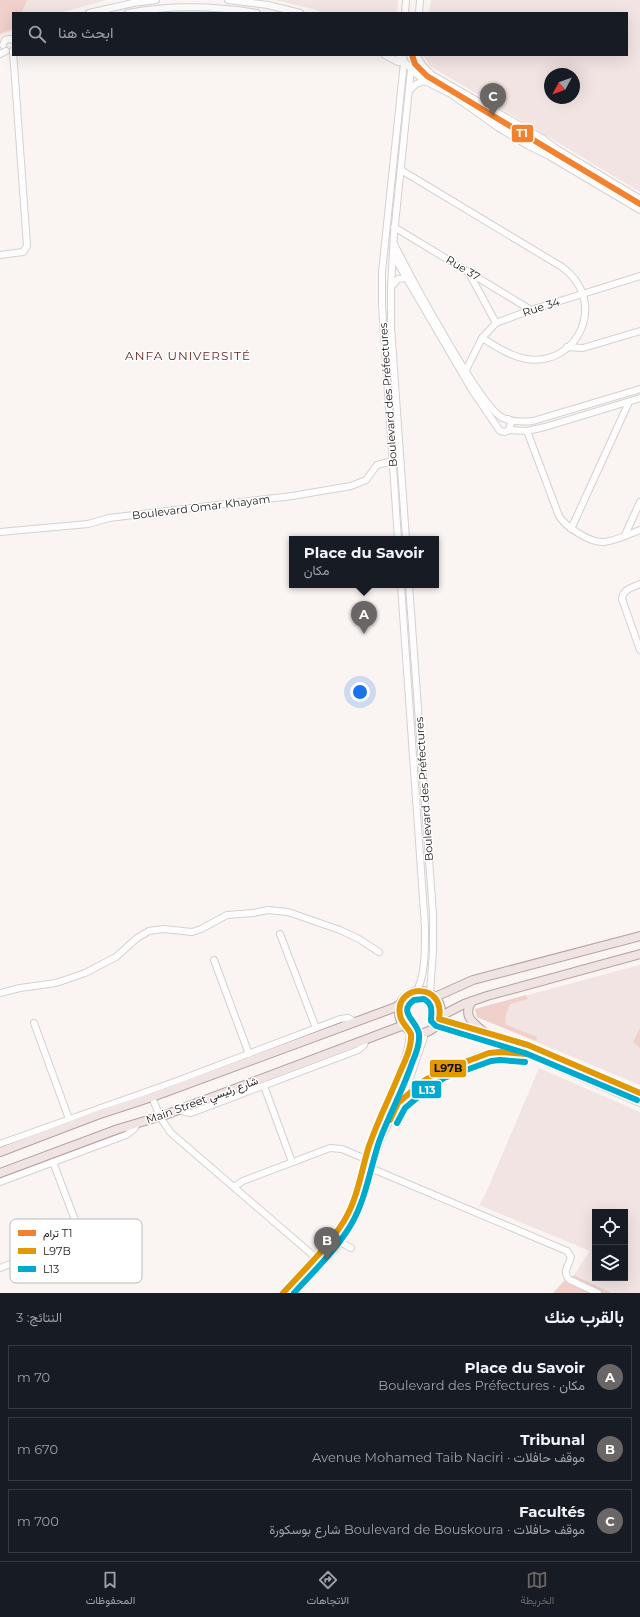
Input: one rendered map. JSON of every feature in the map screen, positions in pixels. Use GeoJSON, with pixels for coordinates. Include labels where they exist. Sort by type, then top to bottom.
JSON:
{"type":"FeatureCollection","features":[{"type":"Feature","properties":{"kind":"main road"},"geometry":{"type":"LineString","coordinates":[[433,995],[473,980],[640,936]]}},
{"type":"Feature","properties":{"kind":"main road"},"geometry":{"type":"LineString","coordinates":[[439,1020],[441,1008],[433,995],[423,991],[416,991],[407,995],[400,1003],[399,1014],[407,1028],[416,1032],[424,1032],[431,1030],[439,1020],[472,1001],[640,954]]}},
{"type":"Feature","properties":{"kind":"main road"},"geometry":{"type":"LineString","coordinates":[[472,1001],[469,1010],[470,1019],[473,1024],[484,1032]]}},
{"type":"Feature","properties":{"kind":"main road","name":"Main Street شارع رئيسي"},"geometry":{"type":"LineString","coordinates":[[0,1152],[97,1115],[152,1097],[356,1022],[396,1007],[400,1003]]}},
{"type":"Feature","properties":{"kind":"main road","name":"Main Street شارع رئيسي"},"geometry":{"type":"LineString","coordinates":[[0,1173],[108,1132],[160,1117],[366,1039],[407,1028]]}},
{"type":"Feature","properties":{"kind":"street"},"geometry":{"type":"LineString","coordinates":[[93,12],[133,3],[156,0]]}},
{"type":"Feature","properties":{"kind":"street"},"geometry":{"type":"LineString","coordinates":[[228,0],[268,5],[296,12]]}},
{"type":"Feature","properties":{"kind":"street"},"geometry":{"type":"LineString","coordinates":[[405,12],[406,0]]}},
{"type":"Feature","properties":{"kind":"street"},"geometry":{"type":"LineString","coordinates":[[419,12],[420,0]]}},
{"type":"Feature","properties":{"kind":"street"},"geometry":{"type":"LineString","coordinates":[[136,12],[181,8],[227,9],[250,12]]}},
{"type":"Feature","properties":{"kind":"street"},"geometry":{"type":"LineString","coordinates":[[0,255],[23,252],[27,246],[5,40],[12,40]]}},
{"type":"Feature","properties":{"kind":"street"},"geometry":{"type":"LineString","coordinates":[[387,56],[398,62],[404,62]]}},
{"type":"Feature","properties":{"kind":"street"},"geometry":{"type":"LineString","coordinates":[[399,56],[411,69],[425,80],[451,94],[499,128],[521,142],[550,156],[640,210]]}},
{"type":"Feature","properties":{"kind":"street","name":"Boulevard des Préfectures"},"geometry":{"type":"LineString","coordinates":[[398,536],[382,305],[385,250],[404,62],[403,56]]}},
{"type":"Feature","properties":{"kind":"street"},"geometry":{"type":"LineString","coordinates":[[418,57],[422,66],[432,75],[538,136],[640,199]]}},
{"type":"Feature","properties":{"kind":"street","name":"Boulevard des Préfectures"},"geometry":{"type":"LineString","coordinates":[[406,536],[391,327],[391,287],[394,227],[411,69],[418,57]]}},
{"type":"Feature","properties":{"kind":"street"},"geometry":{"type":"LineString","coordinates":[[409,91],[417,83],[425,80]]}},
{"type":"Feature","properties":{"kind":"street"},"geometry":{"type":"LineString","coordinates":[[400,170],[562,267],[577,280],[583,294],[585,314],[582,326],[576,338],[567,347],[542,359],[525,359],[508,353],[482,338]]}},
{"type":"Feature","properties":{"kind":"street","name":"Rue 37"},"geometry":{"type":"LineString","coordinates":[[394,227],[532,310]]}},
{"type":"Feature","properties":{"kind":"street"},"geometry":{"type":"LineString","coordinates":[[386,239],[393,243],[408,272],[482,396],[496,412],[511,423],[509,430]]}},
{"type":"Feature","properties":{"kind":"street"},"geometry":{"type":"LineString","coordinates":[[385,250],[390,252],[392,255],[472,390],[499,429],[503,432],[509,430],[527,431],[553,425],[640,398]]}},
{"type":"Feature","properties":{"kind":"street"},"geometry":{"type":"LineString","coordinates":[[468,272],[496,323]]}},
{"type":"Feature","properties":{"kind":"street","name":"Rue 34"},"geometry":{"type":"LineString","coordinates":[[466,370],[482,338],[496,323],[640,276]]}},
{"type":"Feature","properties":{"kind":"street"},"geometry":{"type":"LineString","coordinates":[[391,287],[398,279],[406,278]]}},
{"type":"Feature","properties":{"kind":"street"},"geometry":{"type":"LineString","coordinates":[[567,347],[582,348],[640,330]]}},
{"type":"Feature","properties":{"kind":"street"},"geometry":{"type":"LineString","coordinates":[[497,425],[499,420],[506,419],[521,422],[538,420],[640,389]]}},
{"type":"Feature","properties":{"kind":"street"},"geometry":{"type":"LineString","coordinates":[[571,529],[629,402]]}},
{"type":"Feature","properties":{"kind":"street"},"geometry":{"type":"LineString","coordinates":[[527,431],[559,516],[571,529],[587,538],[603,542],[640,530]]}},
{"type":"Feature","properties":{"kind":"street","name":"Boulevard Omar Khayam"},"geometry":{"type":"LineString","coordinates":[[0,532],[88,524],[109,518],[286,497],[364,482],[377,466],[393,463],[400,465]]}},
{"type":"Feature","properties":{"kind":"street"},"geometry":{"type":"LineString","coordinates":[[625,535],[640,502]]}},
{"type":"Feature","properties":{"kind":"street"},"geometry":{"type":"LineString","coordinates":[[640,584],[626,590],[622,599],[640,650]]}},
{"type":"Feature","properties":{"kind":"street","name":"Boulevard des Préfectures"},"geometry":{"type":"LineString","coordinates":[[401,588],[425,927],[421,977],[419,987],[416,991]]}},
{"type":"Feature","properties":{"kind":"street","name":"Boulevard des Préfectures"},"geometry":{"type":"LineString","coordinates":[[409,588],[433,914],[433,995]]}},
{"type":"Feature","properties":{"kind":"street"},"geometry":{"type":"LineString","coordinates":[[404,625],[412,624]]}},
{"type":"Feature","properties":{"kind":"street"},"geometry":{"type":"LineString","coordinates":[[0,993],[20,988],[56,983],[80,976],[116,957],[137,938],[149,931],[164,929],[192,932],[201,929],[226,915],[253,913],[268,910],[288,912],[340,930],[359,939],[380,952]]}},
{"type":"Feature","properties":{"kind":"street"},"geometry":{"type":"LineString","coordinates":[[280,934],[316,1028]]}},
{"type":"Feature","properties":{"kind":"street"},"geometry":{"type":"LineString","coordinates":[[214,960],[250,1054]]}},
{"type":"Feature","properties":{"kind":"street"},"geometry":{"type":"LineString","coordinates":[[1,1142],[250,1054],[345,1018],[351,1018],[356,1022]]}},
{"type":"Feature","properties":{"kind":"street"},"geometry":{"type":"LineString","coordinates":[[439,1020],[484,1032],[542,1051],[640,1093]]}},
{"type":"Feature","properties":{"kind":"street"},"geometry":{"type":"LineString","coordinates":[[439,1020],[527,1054],[640,1103]]}},
{"type":"Feature","properties":{"kind":"street"},"geometry":{"type":"LineString","coordinates":[[34,1023],[69,1119]]}},
{"type":"Feature","properties":{"kind":"street"},"geometry":{"type":"LineString","coordinates":[[283,1293],[336,1232],[349,1212],[355,1197],[372,1138],[405,1061],[410,1042],[407,1028]]}},
{"type":"Feature","properties":{"kind":"street"},"geometry":{"type":"LineString","coordinates":[[294,1293],[338,1241],[355,1216],[381,1139],[413,1070],[424,1037],[424,1032]]}},
{"type":"Feature","properties":{"kind":"street"},"geometry":{"type":"LineString","coordinates":[[181,1109],[186,1113],[191,1113],[264,1086],[358,1050],[364,1045],[366,1039]]}},
{"type":"Feature","properties":{"kind":"street"},"geometry":{"type":"LineString","coordinates":[[398,1103],[430,1077],[478,1056],[495,1052],[527,1054]]}},
{"type":"Feature","properties":{"kind":"street"},"geometry":{"type":"LineString","coordinates":[[264,1086],[292,1162]]}},
{"type":"Feature","properties":{"kind":"street"},"geometry":{"type":"LineString","coordinates":[[152,1097],[160,1117],[171,1132],[315,1257]]}},
{"type":"Feature","properties":{"kind":"street"},"geometry":{"type":"LineString","coordinates":[[0,1182],[126,1135],[134,1129],[138,1123]]}},
{"type":"Feature","properties":{"kind":"street"},"geometry":{"type":"LineString","coordinates":[[234,1188],[243,1181],[326,1149],[334,1148],[346,1151],[364,1162],[567,1251],[571,1257],[566,1269],[567,1277],[598,1293]]}},
{"type":"Feature","properties":{"kind":"street"},"geometry":{"type":"LineString","coordinates":[[53,1162],[75,1219]]}},
{"type":"Feature","properties":{"kind":"street"},"geometry":{"type":"LineString","coordinates":[[338,1241],[351,1248]]}},
{"type":"Feature","properties":{"kind":"street"},"geometry":{"type":"LineString","coordinates":[[0,1268],[10,1264]]}},
{"type":"Feature","properties":{"kind":"shaded area"},"geometry":{"type":"Polygon","coordinates":[[[0,0],[106,0],[64,12],[12,12],[12,30],[0,36],[0,0]]]}},
{"type":"Feature","properties":{"kind":"shaded area"},"geometry":{"type":"Polygon","coordinates":[[[0,0],[27,0],[21,12],[12,12],[12,28],[0,34],[0,0]]]}},
{"type":"Feature","properties":{"kind":"shaded area"},"geometry":{"type":"Polygon","coordinates":[[[275,0],[398,0],[397,12],[321,12],[275,0]]]}},
{"type":"Feature","properties":{"kind":"shaded area"},"geometry":{"type":"Polygon","coordinates":[[[431,0],[640,0],[640,192],[430,66],[424,56],[628,56],[628,12],[429,12],[431,0]]]}},
{"type":"Feature","properties":{"kind":"shaded area"},"geometry":{"type":"Polygon","coordinates":[[[640,965],[640,1085],[477,1017],[475,1009],[640,965]]]}},
{"type":"Feature","properties":{"kind":"shaded area"},"geometry":{"type":"Polygon","coordinates":[[[526,995],[528,999],[510,1004],[505,1017],[505,1024],[537,1037],[536,1041],[477,1017],[475,1009],[526,995]]]}},
{"type":"Feature","properties":{"kind":"shaded area"},"geometry":{"type":"Polygon","coordinates":[[[640,1028],[640,1048],[633,1042],[640,1028]]]}},
{"type":"Feature","properties":{"kind":"shaded area"},"geometry":{"type":"Polygon","coordinates":[[[539,1068],[640,1112],[640,1293],[612,1293],[574,1275],[590,1251],[479,1205],[485,1195],[539,1068]]]}},
{"type":"Feature","properties":{"kind":"shaded area"},"geometry":{"type":"Polygon","coordinates":[[[574,1275],[612,1293],[553,1293],[564,1281],[574,1275]]]}},
{"type":"Feature","properties":{"kind":"tram line","name":"T1"},"geometry":{"type":"LineString","coordinates":[[412,56],[415,64],[427,76],[640,204]]}},
{"type":"Feature","properties":{"kind":"tram line"},"geometry":{"type":"LineString","coordinates":[[503,119],[534,140]]}},
{"type":"Feature","properties":{"kind":"transit line","name":"L97B"},"geometry":{"type":"LineString","coordinates":[[283,1293],[330,1240],[344,1221],[353,1203],[369,1146],[409,1049],[411,1034],[401,1018],[400,1005],[405,997],[412,993],[420,991],[428,993],[435,998],[439,1007],[439,1019],[528,1045],[640,1093]]}},
{"type":"Feature","properties":{"kind":"transit line","name":"L13"},"geometry":{"type":"LineString","coordinates":[[294,1293],[325,1260],[346,1233],[361,1204],[379,1142],[415,1056],[419,1041],[418,1029],[409,1017],[407,1009],[409,1004],[414,1000],[424,999],[427,1001],[431,1006],[431,1021],[436,1026],[525,1053],[637,1100]]}},
{"type":"Feature","properties":{"kind":"transit line","name":"L97B"},"geometry":{"type":"LineString","coordinates":[[390,1120],[398,1103],[425,1080],[441,1071],[489,1053],[500,1052],[526,1054]]}},
{"type":"Feature","properties":{"kind":"transit line","name":"L13"},"geometry":{"type":"LineString","coordinates":[[397,1123],[405,1108],[430,1087],[444,1078],[491,1061],[500,1060],[525,1062]]}},
{"type":"Feature","properties":{"kind":"place","name":"Facultés"},"geometry":{"type":"Point","coordinates":[493,116]}},
{"type":"Feature","properties":{"kind":"place","name":"Place du Savoir"},"geometry":{"type":"Point","coordinates":[364,634]}},
{"type":"Feature","properties":{"kind":"place","name":"Tribunal"},"geometry":{"type":"Point","coordinates":[327,1260]}},
{"type":"Feature","properties":{"kind":"district","name":"ANFA UNIVERSITÉ"},"geometry":{"type":"Point","coordinates":[188,356]}}]}
